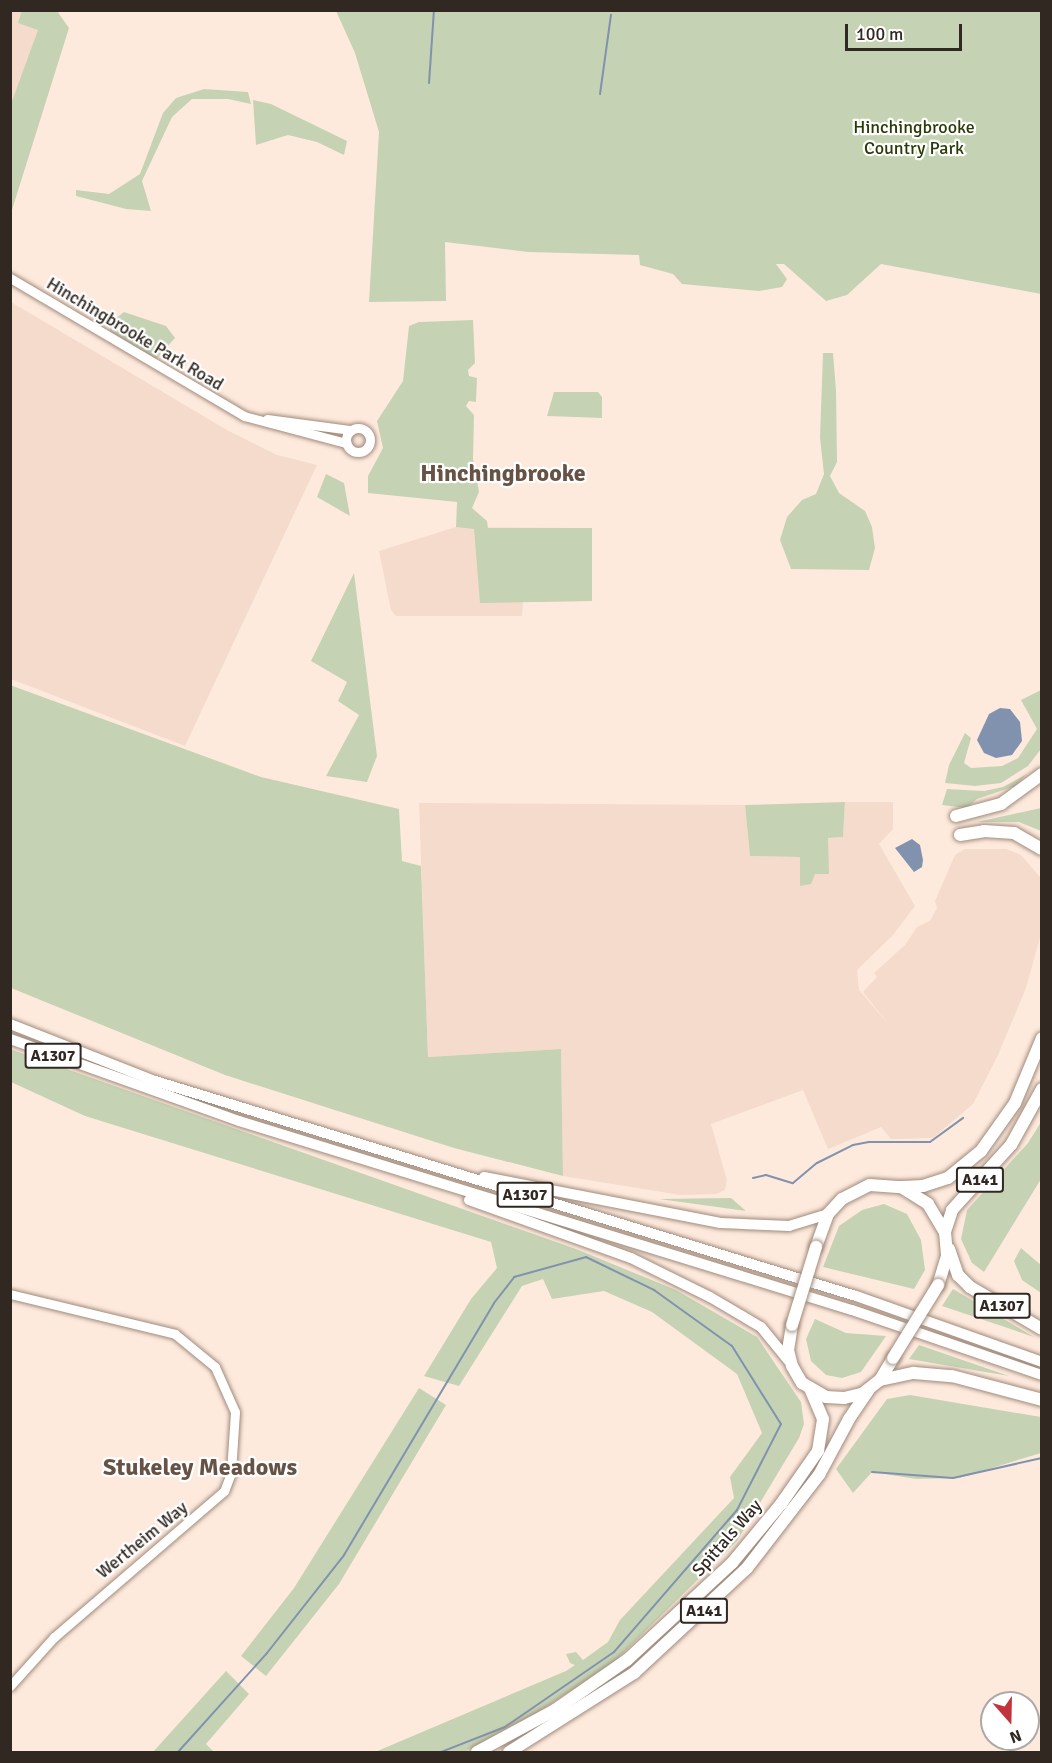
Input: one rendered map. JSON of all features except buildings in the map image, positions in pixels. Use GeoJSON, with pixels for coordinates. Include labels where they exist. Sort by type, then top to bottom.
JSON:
{"type":"FeatureCollection","features":[{"type":"Feature","properties":{"kind":"highway"},"geometry":{"type":"LineString","coordinates":[[956,816],[985,810],[1016,797],[1041,774]]}},
{"type":"Feature","properties":{"kind":"highway"},"geometry":{"type":"LineString","coordinates":[[960,835],[1014,833],[1041,849]]}},
{"type":"Feature","properties":{"kind":"highway","name":"A141"},"geometry":{"type":"LineString","coordinates":[[901,1187],[936,1183],[958,1172],[981,1151],[1015,1102],[1041,1038]]}},
{"type":"Feature","properties":{"kind":"highway","name":"A141"},"geometry":{"type":"LineString","coordinates":[[945,1232],[952,1210],[1011,1145],[1041,1089]]}},
{"type":"Feature","properties":{"kind":"highway"},"geometry":{"type":"LineString","coordinates":[[881,1184],[901,1187],[928,1204],[945,1232],[948,1245],[938,1285],[880,1380],[853,1397],[835,1398],[810,1389],[792,1366],[788,1350],[792,1325],[828,1214],[842,1199],[860,1188],[881,1184]]}},
{"type":"Feature","properties":{"kind":"highway","name":"A1307"},"geometry":{"type":"LineString","coordinates":[[948,1245],[958,1275],[970,1287],[1041,1329]]}},
{"type":"Feature","properties":{"kind":"highway"},"geometry":{"type":"LineString","coordinates":[[880,1380],[914,1373],[952,1376],[1041,1400]]}},
{"type":"Feature","properties":{"kind":"highway","name":"Spittals Way"},"geometry":{"type":"LineString","coordinates":[[477,1752],[555,1710],[627,1660],[732,1563],[807,1469],[821,1443],[823,1419],[810,1389]]}},
{"type":"Feature","properties":{"kind":"highway","name":"Spittals Way"},"geometry":{"type":"LineString","coordinates":[[508,1752],[634,1673],[747,1568],[819,1476],[849,1419],[869,1389]]}},
{"type":"Feature","properties":{"kind":"main road","name":"A1307"},"geometry":{"type":"LineString","coordinates":[[10,1024],[152,1080],[856,1296],[1041,1362]]}},
{"type":"Feature","properties":{"kind":"main road","name":"A1307"},"geometry":{"type":"LineString","coordinates":[[10,1039],[149,1092],[852,1310],[1041,1375]]}},
{"type":"Feature","properties":{"kind":"main road","name":"A1307"},"geometry":{"type":"LineString","coordinates":[[319,1145],[631,1258],[761,1327],[780,1346],[792,1366]]}},
{"type":"Feature","properties":{"kind":"main road","name":"A1307"},"geometry":{"type":"LineString","coordinates":[[466,1176],[500,1178],[721,1223],[789,1226],[828,1214]]}},
{"type":"Feature","properties":{"kind":"street","name":"Hinchingbrooke Park Road"},"geometry":{"type":"LineString","coordinates":[[10,278],[244,416],[346,443]]}},
{"type":"Feature","properties":{"kind":"street","name":"Hinchingbrooke Park Road"},"geometry":{"type":"LineString","coordinates":[[244,416],[351,430]]}},
{"type":"Feature","properties":{"kind":"street"},"geometry":{"type":"LineString","coordinates":[[351,430],[366,430],[370,445],[355,452],[346,443],[351,430]]}},
{"type":"Feature","properties":{"kind":"street","name":"Wertheim Way"},"geometry":{"type":"LineString","coordinates":[[10,1294],[175,1334],[215,1367],[235,1412],[231,1473],[224,1491],[54,1637],[10,1686]]}},
{"type":"Feature","properties":{"kind":"shaded area"},"geometry":{"type":"Polygon","coordinates":[[[11,11],[47,11],[11,134],[11,11]]]}},
{"type":"Feature","properties":{"kind":"shaded area"},"geometry":{"type":"Polygon","coordinates":[[[11,302],[227,430],[277,455],[317,465],[185,746],[11,679],[11,302]]]}},
{"type":"Feature","properties":{"kind":"shaded area"},"geometry":{"type":"Polygon","coordinates":[[[456,527],[592,528],[592,601],[523,602],[522,616],[396,616],[391,610],[379,551],[456,527]]]}},
{"type":"Feature","properties":{"kind":"shaded area"},"geometry":{"type":"Polygon","coordinates":[[[845,802],[893,802],[893,829],[879,844],[915,906],[893,935],[857,970],[859,990],[890,1026],[863,992],[877,977],[874,973],[905,945],[917,927],[930,921],[937,908],[935,901],[955,855],[965,849],[1006,849],[1021,855],[1040,877],[1041,934],[1026,988],[998,1055],[973,1104],[933,1138],[891,1139],[881,1127],[828,1149],[803,1090],[711,1124],[727,1180],[725,1190],[716,1194],[680,1195],[563,1176],[561,1049],[428,1057],[419,803],[745,805],[750,856],[801,857],[800,886],[828,838],[843,837],[845,802]]]}},
{"type":"Feature","properties":{"kind":"green space"},"geometry":{"type":"Polygon","coordinates":[[[22,10],[57,11],[69,28],[11,213],[11,104],[38,30],[18,23],[22,10]]]}},
{"type":"Feature","properties":{"kind":"green space","name":"Hinchingbrooke Country Park"},"geometry":{"type":"Polygon","coordinates":[[[336,11],[1041,11],[1041,294],[881,264],[847,295],[826,301],[784,264],[776,264],[787,279],[782,287],[759,291],[682,284],[673,274],[640,265],[639,255],[528,252],[445,242],[446,301],[369,302],[379,132],[355,53],[336,11]]]}},
{"type":"Feature","properties":{"kind":"green space"},"geometry":{"type":"Polygon","coordinates":[[[204,89],[248,92],[251,104],[228,99],[192,99],[172,117],[142,181],[151,211],[126,209],[76,196],[76,190],[109,194],[140,174],[163,113],[176,98],[204,89]]]}},
{"type":"Feature","properties":{"kind":"green space"},"geometry":{"type":"Polygon","coordinates":[[[253,100],[271,104],[347,141],[344,155],[317,142],[288,135],[256,145],[253,100]]]}},
{"type":"Feature","properties":{"kind":"green space"},"geometry":{"type":"Polygon","coordinates":[[[124,312],[166,326],[175,338],[155,360],[110,331],[111,322],[124,312]]]}},
{"type":"Feature","properties":{"kind":"green space"},"geometry":{"type":"Polygon","coordinates":[[[473,320],[475,363],[468,370],[469,376],[477,378],[476,402],[469,401],[466,406],[474,415],[473,459],[479,492],[472,508],[487,521],[488,528],[592,528],[592,601],[480,603],[474,529],[456,527],[457,502],[368,493],[368,476],[383,448],[377,421],[403,381],[409,326],[419,322],[473,320]]]}},
{"type":"Feature","properties":{"kind":"green space"},"geometry":{"type":"Polygon","coordinates":[[[823,353],[833,353],[836,390],[837,462],[830,476],[839,493],[865,511],[872,527],[875,548],[869,570],[791,569],[780,540],[787,517],[802,500],[816,494],[824,474],[820,438],[823,353]]]}},
{"type":"Feature","properties":{"kind":"green space"},"geometry":{"type":"Polygon","coordinates":[[[554,392],[598,392],[602,397],[602,418],[547,416],[554,392]]]}},
{"type":"Feature","properties":{"kind":"green space"},"geometry":{"type":"Polygon","coordinates":[[[326,474],[344,483],[350,516],[317,497],[326,474]]]}},
{"type":"Feature","properties":{"kind":"green space"},"geometry":{"type":"Polygon","coordinates":[[[354,573],[377,756],[367,782],[326,776],[359,715],[338,701],[347,682],[311,661],[354,573]]]}},
{"type":"Feature","properties":{"kind":"green space"},"geometry":{"type":"Polygon","coordinates":[[[10,685],[261,777],[399,809],[402,861],[421,866],[428,1057],[561,1049],[563,1176],[454,1148],[225,1075],[11,988],[10,685]]]}},
{"type":"Feature","properties":{"kind":"green space"},"geometry":{"type":"Polygon","coordinates":[[[1041,690],[1041,749],[1028,766],[1001,783],[975,786],[945,783],[949,765],[965,733],[971,738],[964,763],[971,768],[1002,766],[1018,758],[1037,729],[1021,700],[1041,690]]]}},
{"type":"Feature","properties":{"kind":"green space"},"geometry":{"type":"Polygon","coordinates":[[[1027,774],[1015,786],[977,799],[967,808],[942,805],[947,789],[984,791],[1003,787],[1027,774]]]}},
{"type":"Feature","properties":{"kind":"green space"},"geometry":{"type":"Polygon","coordinates":[[[845,802],[843,837],[828,838],[829,874],[815,874],[811,884],[800,886],[800,857],[750,856],[745,805],[845,802]]]}},
{"type":"Feature","properties":{"kind":"green space"},"geometry":{"type":"Polygon","coordinates":[[[1041,808],[1041,831],[1019,822],[977,822],[1041,808]]]}},
{"type":"Feature","properties":{"kind":"green space"},"geometry":{"type":"Polygon","coordinates":[[[10,1049],[576,1249],[676,1290],[757,1337],[801,1402],[804,1424],[799,1438],[737,1541],[613,1663],[514,1728],[464,1752],[375,1752],[566,1671],[575,1665],[570,1663],[566,1654],[576,1652],[583,1660],[608,1642],[620,1620],[734,1498],[730,1477],[762,1433],[737,1374],[652,1312],[604,1291],[552,1299],[543,1279],[522,1286],[459,1386],[424,1376],[471,1299],[497,1268],[491,1242],[85,1116],[11,1082],[10,1049]]]}},
{"type":"Feature","properties":{"kind":"green space"},"geometry":{"type":"Polygon","coordinates":[[[1041,1122],[1041,1179],[984,1272],[972,1263],[961,1239],[967,1210],[1028,1143],[1041,1122]]]}},
{"type":"Feature","properties":{"kind":"green space"},"geometry":{"type":"Polygon","coordinates":[[[731,1198],[746,1211],[659,1199],[731,1198]]]}},
{"type":"Feature","properties":{"kind":"green space"},"geometry":{"type":"Polygon","coordinates":[[[884,1204],[907,1214],[921,1240],[925,1270],[914,1289],[823,1267],[839,1226],[862,1210],[884,1204]]]}},
{"type":"Feature","properties":{"kind":"green space"},"geometry":{"type":"Polygon","coordinates":[[[1021,1248],[1041,1265],[1041,1293],[1022,1280],[1014,1261],[1021,1248]]]}},
{"type":"Feature","properties":{"kind":"green space"},"geometry":{"type":"Polygon","coordinates":[[[953,1289],[1034,1337],[942,1306],[953,1289]]]}},
{"type":"Feature","properties":{"kind":"green space"},"geometry":{"type":"Polygon","coordinates":[[[815,1319],[846,1333],[886,1336],[861,1372],[842,1378],[826,1375],[811,1361],[806,1339],[815,1319]]]}},
{"type":"Feature","properties":{"kind":"green space"},"geometry":{"type":"Polygon","coordinates":[[[919,1345],[1009,1376],[909,1359],[919,1345]]]}},
{"type":"Feature","properties":{"kind":"green space"},"geometry":{"type":"Polygon","coordinates":[[[419,1388],[446,1405],[339,1584],[266,1676],[241,1656],[294,1588],[419,1388]]]}},
{"type":"Feature","properties":{"kind":"green space"},"geometry":{"type":"Polygon","coordinates":[[[910,1395],[1041,1417],[1041,1453],[959,1478],[916,1479],[872,1472],[853,1493],[836,1469],[887,1399],[910,1395]]]}},
{"type":"Feature","properties":{"kind":"green space"},"geometry":{"type":"Polygon","coordinates":[[[226,1671],[249,1694],[206,1744],[214,1752],[153,1752],[226,1671]]]}},
{"type":"Feature","properties":{"kind":"water"},"geometry":{"type":"Polygon","coordinates":[[[1000,708],[1010,709],[1020,722],[1022,741],[1012,755],[996,758],[984,753],[977,740],[989,714],[1000,708]]]}},
{"type":"Feature","properties":{"kind":"water"},"geometry":{"type":"Polygon","coordinates":[[[912,839],[920,845],[923,860],[922,867],[914,872],[895,848],[912,839]]]}},
{"type":"Feature","properties":{"kind":"waterway"},"geometry":{"type":"LineString","coordinates":[[429,83],[434,10]]}},
{"type":"Feature","properties":{"kind":"waterway"},"geometry":{"type":"LineString","coordinates":[[600,94],[611,15]]}},
{"type":"Feature","properties":{"kind":"waterway"},"geometry":{"type":"LineString","coordinates":[[753,1178],[766,1175],[793,1183],[817,1163],[853,1145],[869,1142],[930,1142],[963,1118]]}},
{"type":"Feature","properties":{"kind":"waterway"},"geometry":{"type":"LineString","coordinates":[[178,1752],[267,1653],[344,1555],[494,1303],[514,1277],[586,1257],[654,1290],[732,1346],[781,1424],[737,1510],[614,1652],[505,1727],[441,1752]]}},
{"type":"Feature","properties":{"kind":"waterway"},"geometry":{"type":"LineString","coordinates":[[872,1472],[953,1478],[1042,1458]]}},
{"type":"Feature","properties":{"kind":"district","name":"Hinchingbrooke"},"geometry":{"type":"Point","coordinates":[503,474]}},
{"type":"Feature","properties":{"kind":"district","name":"Stukeley Meadows"},"geometry":{"type":"Point","coordinates":[200,1468]}}]}
